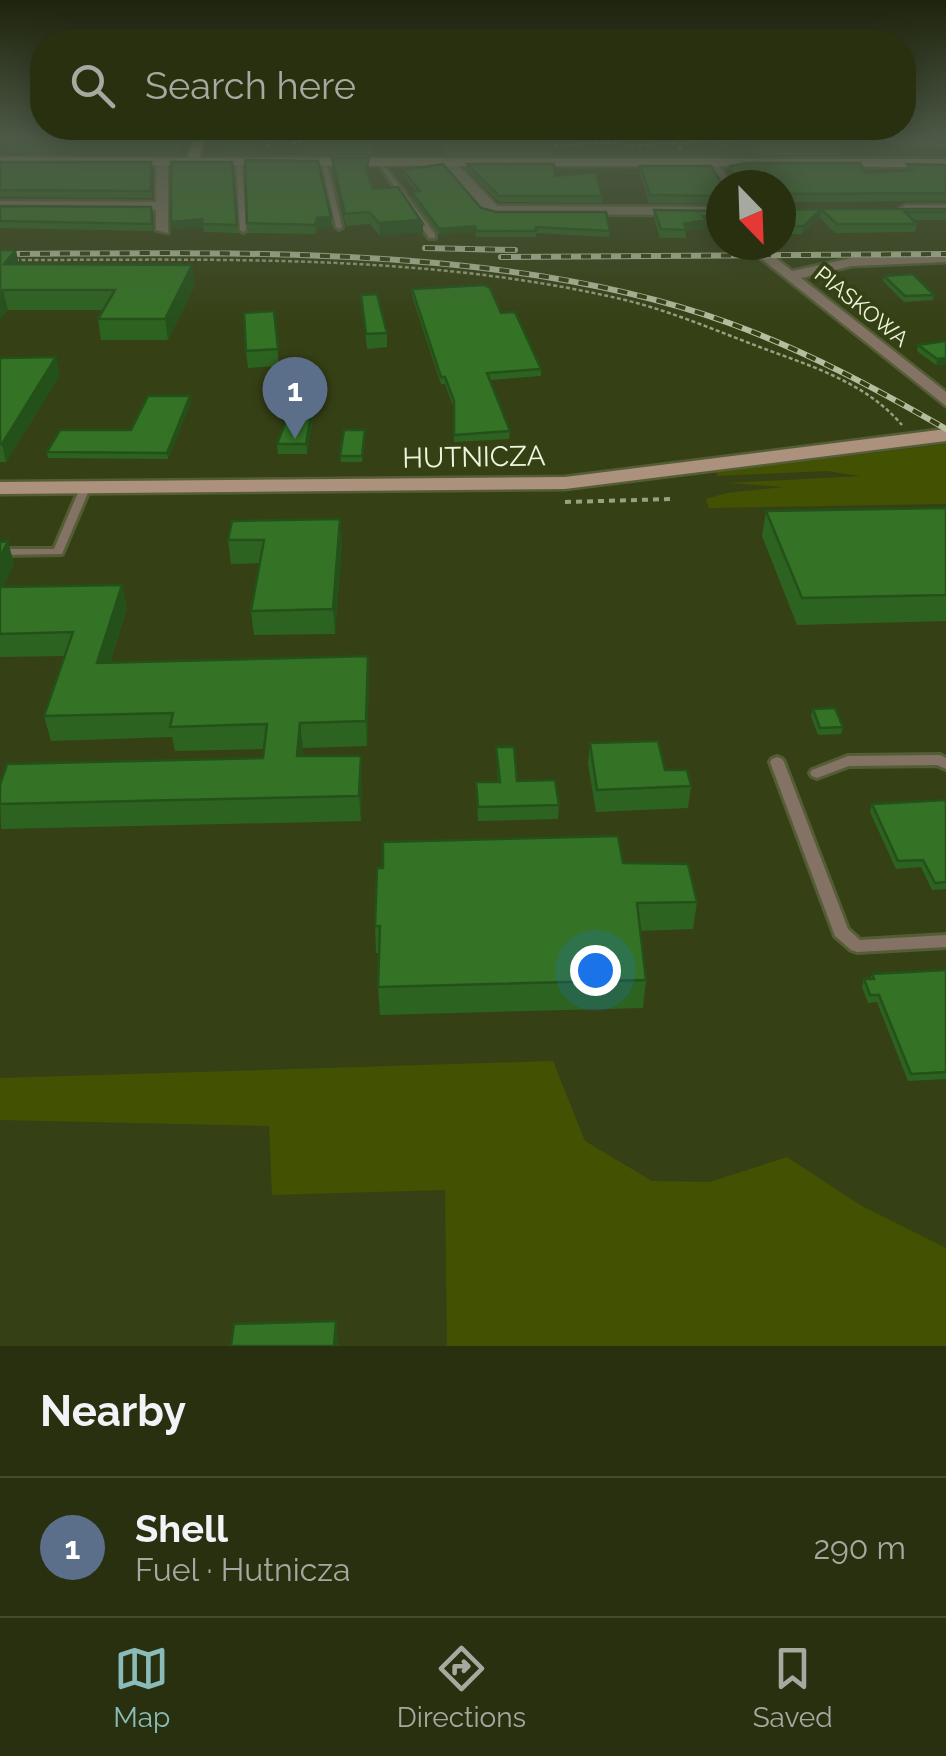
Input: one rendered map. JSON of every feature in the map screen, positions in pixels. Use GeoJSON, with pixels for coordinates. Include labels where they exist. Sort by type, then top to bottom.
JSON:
{"type":"FeatureCollection","features":[{"type":"Feature","properties":{"kind":"street"},"geometry":{"type":"LineString","coordinates":[[162,200],[163,230]]}},
{"type":"Feature","properties":{"kind":"street"},"geometry":{"type":"LineString","coordinates":[[483,200],[492,209],[706,210]]}},
{"type":"Feature","properties":{"kind":"street"},"geometry":{"type":"LineString","coordinates":[[0,205],[162,206]]}},
{"type":"Feature","properties":{"kind":"street"},"geometry":{"type":"LineString","coordinates":[[888,209],[946,209]]}},
{"type":"Feature","properties":{"kind":"street"},"geometry":{"type":"LineString","coordinates":[[789,276],[852,262],[946,258]]}},
{"type":"Feature","properties":{"kind":"street","name":"PIASKOWA"},"geometry":{"type":"LineString","coordinates":[[770,260],[946,402]]}},
{"type":"Feature","properties":{"kind":"street","name":"HUTNICZA"},"geometry":{"type":"LineString","coordinates":[[0,488],[565,484],[946,435]]}},
{"type":"Feature","properties":{"kind":"lane"},"geometry":{"type":"LineString","coordinates":[[241,200],[242,230]]}},
{"type":"Feature","properties":{"kind":"lane"},"geometry":{"type":"LineString","coordinates":[[332,200],[338,227]]}},
{"type":"Feature","properties":{"kind":"lane"},"geometry":{"type":"LineString","coordinates":[[406,200],[432,236]]}},
{"type":"Feature","properties":{"kind":"lane"},"geometry":{"type":"LineString","coordinates":[[0,552],[58,552],[86,488]]}},
{"type":"Feature","properties":{"kind":"lane"},"geometry":{"type":"LineString","coordinates":[[817,773],[848,760],[940,760],[946,764]]}},
{"type":"Feature","properties":{"kind":"lane"},"geometry":{"type":"LineString","coordinates":[[777,762],[841,932],[857,946],[946,941]]}},
{"type":"Feature","properties":{"kind":"path"},"geometry":{"type":"LineString","coordinates":[[0,260],[428,271],[526,280],[666,312],[815,368],[884,404],[908,439]]}},
{"type":"Feature","properties":{"kind":"green space"},"geometry":{"type":"Polygon","coordinates":[[[946,444],[946,504],[709,508],[706,499],[784,487],[728,483],[860,476],[827,471],[717,476],[717,472],[946,444]]]}},
{"type":"Feature","properties":{"kind":"green space"},"geometry":{"type":"Polygon","coordinates":[[[553,1061],[585,1141],[652,1181],[710,1182],[787,1157],[860,1205],[946,1248],[946,1346],[447,1346],[445,1190],[272,1195],[269,1126],[0,1120],[0,1078],[553,1061]]]}},
{"type":"Feature","properties":{"kind":"building"},"geometry":{"type":"Polygon","coordinates":[[[171,200],[235,200],[237,225],[203,224],[202,219],[171,222],[171,200]]]}},
{"type":"Feature","properties":{"kind":"building"},"geometry":{"type":"Polygon","coordinates":[[[246,200],[327,200],[331,217],[317,218],[315,225],[247,223],[246,200]]]}},
{"type":"Feature","properties":{"kind":"building"},"geometry":{"type":"Polygon","coordinates":[[[342,200],[407,200],[423,224],[417,224],[419,220],[379,223],[369,212],[345,214],[342,200]]]}},
{"type":"Feature","properties":{"kind":"building"},"geometry":{"type":"Polygon","coordinates":[[[418,200],[474,200],[481,208],[496,212],[606,212],[610,231],[536,227],[536,231],[476,231],[475,226],[439,229],[418,200]]]}},
{"type":"Feature","properties":{"kind":"building"},"geometry":{"type":"Polygon","coordinates":[[[0,206],[151,207],[152,224],[0,221],[0,206]]]}},
{"type":"Feature","properties":{"kind":"building"},"geometry":{"type":"Polygon","coordinates":[[[821,209],[804,226],[796,226],[796,210],[821,209]]]}},
{"type":"Feature","properties":{"kind":"building"},"geometry":{"type":"Polygon","coordinates":[[[821,209],[946,212],[905,212],[917,224],[837,224],[821,209]]]}},
{"type":"Feature","properties":{"kind":"building"},"geometry":{"type":"Polygon","coordinates":[[[654,210],[706,211],[706,220],[684,224],[687,230],[661,229],[654,210]]]}},
{"type":"Feature","properties":{"kind":"building"},"geometry":{"type":"Polygon","coordinates":[[[0,250],[16,250],[4,264],[192,265],[165,319],[98,319],[115,290],[3,290],[0,294],[0,250]]]}},
{"type":"Feature","properties":{"kind":"building"},"geometry":{"type":"Polygon","coordinates":[[[913,274],[934,295],[905,296],[884,276],[913,274]]]}},
{"type":"Feature","properties":{"kind":"building"},"geometry":{"type":"Polygon","coordinates":[[[484,285],[490,288],[501,313],[515,312],[541,369],[487,373],[510,431],[454,435],[454,401],[445,377],[441,377],[412,289],[484,285]]]}},
{"type":"Feature","properties":{"kind":"building"},"geometry":{"type":"Polygon","coordinates":[[[377,294],[387,333],[366,334],[361,295],[377,294]]]}},
{"type":"Feature","properties":{"kind":"building"},"geometry":{"type":"Polygon","coordinates":[[[274,311],[278,349],[246,351],[244,313],[274,311]]]}},
{"type":"Feature","properties":{"kind":"building"},"geometry":{"type":"Polygon","coordinates":[[[946,341],[946,358],[937,359],[918,345],[946,341]]]}},
{"type":"Feature","properties":{"kind":"building"},"geometry":{"type":"Polygon","coordinates":[[[56,357],[2,444],[0,444],[0,358],[56,357]]]}},
{"type":"Feature","properties":{"kind":"building"},"geometry":{"type":"Polygon","coordinates":[[[148,396],[190,396],[167,453],[47,452],[60,430],[131,430],[148,396]]]}},
{"type":"Feature","properties":{"kind":"building"},"geometry":{"type":"Polygon","coordinates":[[[291,408],[312,408],[306,444],[277,444],[291,408]]]}},
{"type":"Feature","properties":{"kind":"building"},"geometry":{"type":"Polygon","coordinates":[[[344,430],[365,430],[362,456],[340,456],[344,430]]]}},
{"type":"Feature","properties":{"kind":"building"},"geometry":{"type":"Polygon","coordinates":[[[946,508],[946,595],[802,598],[766,511],[946,508]]]}},
{"type":"Feature","properties":{"kind":"building"},"geometry":{"type":"Polygon","coordinates":[[[340,519],[333,609],[251,611],[264,540],[228,540],[232,521],[340,519]]]}},
{"type":"Feature","properties":{"kind":"building"},"geometry":{"type":"Polygon","coordinates":[[[8,541],[0,558],[0,542],[8,541]]]}},
{"type":"Feature","properties":{"kind":"building"},"geometry":{"type":"Polygon","coordinates":[[[122,585],[97,663],[368,656],[366,721],[300,723],[297,756],[361,756],[359,796],[0,804],[0,785],[7,764],[263,758],[267,724],[170,727],[173,713],[44,716],[73,632],[0,634],[0,587],[122,585]]]}},
{"type":"Feature","properties":{"kind":"building"},"geometry":{"type":"Polygon","coordinates":[[[835,708],[843,727],[820,728],[813,709],[835,708]]]}},
{"type":"Feature","properties":{"kind":"building"},"geometry":{"type":"Polygon","coordinates":[[[658,741],[665,770],[687,770],[691,786],[597,790],[590,743],[658,741]]]}},
{"type":"Feature","properties":{"kind":"building"},"geometry":{"type":"Polygon","coordinates":[[[496,747],[514,747],[517,781],[555,780],[559,805],[478,807],[476,782],[500,782],[496,747]]]}},
{"type":"Feature","properties":{"kind":"building"},"geometry":{"type":"Polygon","coordinates":[[[946,800],[946,882],[935,883],[923,860],[898,861],[872,804],[946,800]]]}},
{"type":"Feature","properties":{"kind":"building"},"geometry":{"type":"Polygon","coordinates":[[[618,836],[623,863],[688,864],[697,902],[637,903],[646,980],[378,987],[377,868],[383,868],[383,842],[618,836]]]}},
{"type":"Feature","properties":{"kind":"building"},"geometry":{"type":"Polygon","coordinates":[[[946,970],[946,1072],[911,1074],[879,995],[870,995],[864,979],[874,979],[872,974],[946,970]]]}},
{"type":"Feature","properties":{"kind":"building"},"geometry":{"type":"Polygon","coordinates":[[[336,1321],[334,1346],[231,1346],[234,1324],[336,1321]]]}},
{"type":"Feature","properties":{"kind":"railway"},"geometry":{"type":"LineString","coordinates":[[425,248],[515,250]]}},
{"type":"Feature","properties":{"kind":"railway"},"geometry":{"type":"LineString","coordinates":[[0,254],[369,258],[555,278],[644,297],[758,334],[840,371],[946,429]]}},
{"type":"Feature","properties":{"kind":"railway"},"geometry":{"type":"LineString","coordinates":[[501,257],[946,254]]}},
{"type":"Feature","properties":{"kind":"place","name":"Shell"},"geometry":{"type":"Point","coordinates":[295,439]}}]}
